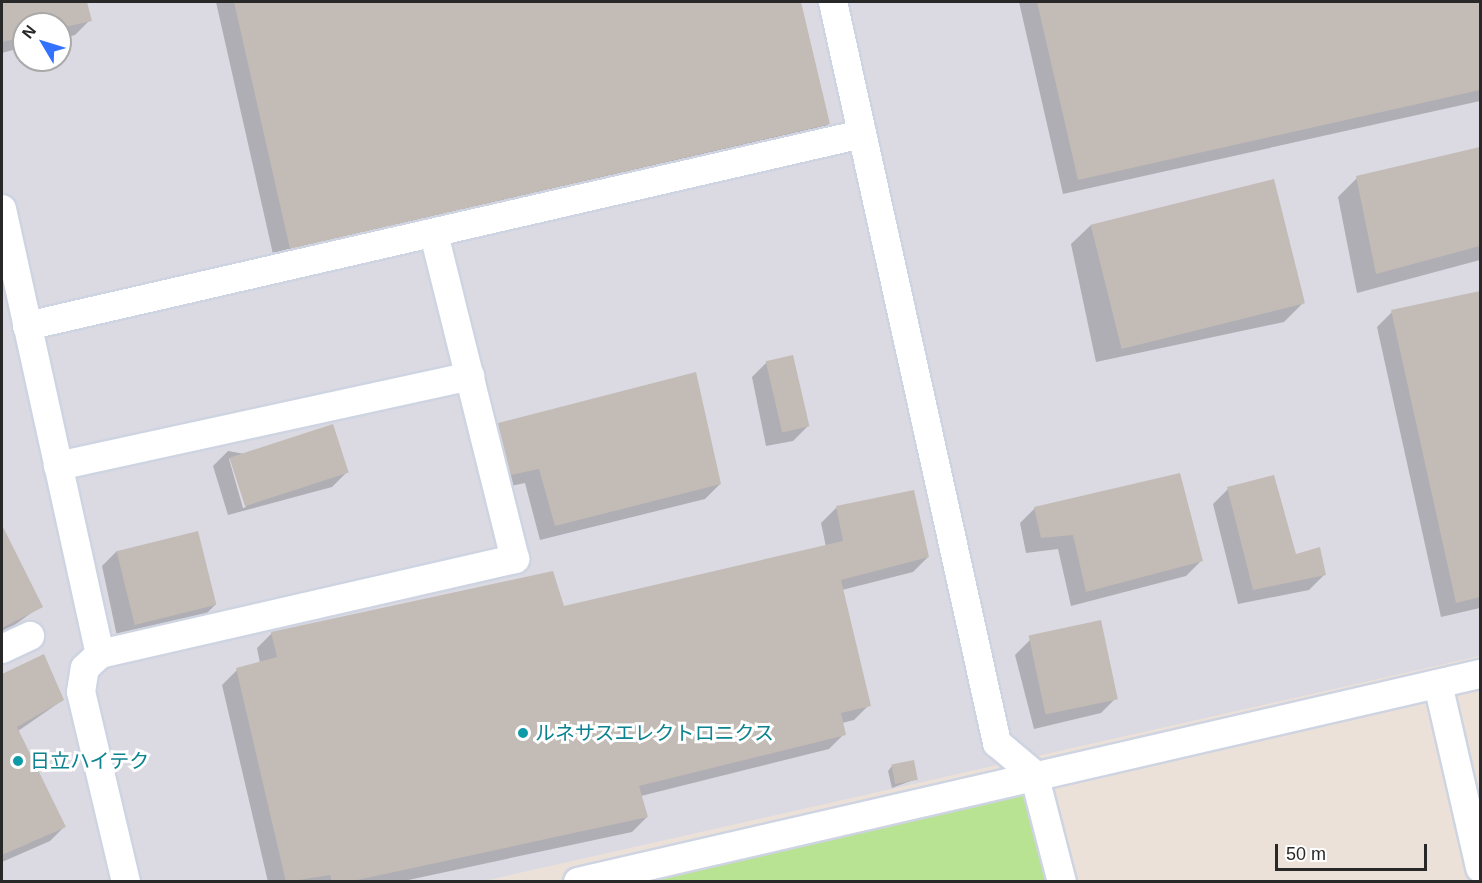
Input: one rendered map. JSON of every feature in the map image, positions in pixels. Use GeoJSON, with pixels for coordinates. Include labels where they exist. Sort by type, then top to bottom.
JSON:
{"type":"FeatureCollection","features":[{"type":"Feature","properties":{"kind":"street"},"geometry":{"type":"LineString","coordinates":[[833,2],[997,743],[1034,774],[1062,882]]}},
{"type":"Feature","properties":{"kind":"street"},"geometry":{"type":"LineString","coordinates":[[27,326],[862,134]]}},
{"type":"Feature","properties":{"kind":"street"},"geometry":{"type":"LineString","coordinates":[[2,209],[100,654]]}},
{"type":"Feature","properties":{"kind":"street"},"geometry":{"type":"LineString","coordinates":[[126,882],[81,692],[85,668],[100,654],[515,559],[434,234]]}},
{"type":"Feature","properties":{"kind":"street"},"geometry":{"type":"LineString","coordinates":[[58,466],[470,376]]}},
{"type":"Feature","properties":{"kind":"street"},"geometry":{"type":"LineString","coordinates":[[2,649],[30,636]]}},
{"type":"Feature","properties":{"kind":"street"},"geometry":{"type":"LineString","coordinates":[[578,882],[1034,774],[1480,674]]}},
{"type":"Feature","properties":{"kind":"street"},"geometry":{"type":"LineString","coordinates":[[1438,684],[1480,868]]}},
{"type":"Feature","properties":{"kind":"shaded area"},"geometry":{"type":"Polygon","coordinates":[[[2,2],[1480,2],[1480,656],[484,881],[2,882],[2,2]]]}},
{"type":"Feature","properties":{"kind":"green space"},"geometry":{"type":"Polygon","coordinates":[[[1027,787],[1049,882],[620,882],[1027,787]]]}},
{"type":"Feature","properties":{"kind":"building"},"geometry":{"type":"Polygon","coordinates":[[[2,2],[87,2],[92,21],[72,25],[72,12],[12,12],[12,40],[2,42],[2,2]]]}},
{"type":"Feature","properties":{"kind":"building"},"geometry":{"type":"Polygon","coordinates":[[[234,2],[801,2],[830,124],[290,249],[234,2]]]}},
{"type":"Feature","properties":{"kind":"building"},"geometry":{"type":"Polygon","coordinates":[[[1037,2],[1480,2],[1480,90],[1078,180],[1037,2]]]}},
{"type":"Feature","properties":{"kind":"building"},"geometry":{"type":"Polygon","coordinates":[[[1480,147],[1480,246],[1376,274],[1356,176],[1480,147]]]}},
{"type":"Feature","properties":{"kind":"building"},"geometry":{"type":"Polygon","coordinates":[[[1274,179],[1305,303],[1122,349],[1091,225],[1274,179]]]}},
{"type":"Feature","properties":{"kind":"building"},"geometry":{"type":"Polygon","coordinates":[[[1480,291],[1480,597],[1456,603],[1391,310],[1480,291]]]}},
{"type":"Feature","properties":{"kind":"building"},"geometry":{"type":"Polygon","coordinates":[[[793,355],[809,426],[782,432],[766,361],[793,355]]]}},
{"type":"Feature","properties":{"kind":"building"},"geometry":{"type":"Polygon","coordinates":[[[696,372],[721,484],[555,526],[539,469],[511,475],[498,423],[696,372]]]}},
{"type":"Feature","properties":{"kind":"building"},"geometry":{"type":"Polygon","coordinates":[[[333,424],[349,473],[245,506],[229,458],[333,424]]]}},
{"type":"Feature","properties":{"kind":"building"},"geometry":{"type":"Polygon","coordinates":[[[1180,473],[1203,561],[1086,592],[1073,535],[1041,538],[1034,507],[1180,473]]]}},
{"type":"Feature","properties":{"kind":"building"},"geometry":{"type":"Polygon","coordinates":[[[1274,475],[1296,554],[1320,547],[1326,575],[1253,590],[1227,487],[1274,475]]]}},
{"type":"Feature","properties":{"kind":"building","name":"ルネサスエレクトロニクス"},"geometry":{"type":"Polygon","coordinates":[[[914,490],[929,557],[841,580],[871,706],[841,713],[846,735],[639,786],[648,817],[348,882],[332,882],[330,875],[286,882],[236,668],[277,657],[271,632],[553,571],[564,606],[843,541],[836,506],[914,490]]]}},
{"type":"Feature","properties":{"kind":"building"},"geometry":{"type":"Polygon","coordinates":[[[2,525],[43,607],[2,628],[2,525]]]}},
{"type":"Feature","properties":{"kind":"building"},"geometry":{"type":"Polygon","coordinates":[[[198,531],[216,605],[135,625],[116,551],[198,531]]]}},
{"type":"Feature","properties":{"kind":"building"},"geometry":{"type":"Polygon","coordinates":[[[1101,620],[1118,699],[1045,715],[1029,635],[1101,620]]]}},
{"type":"Feature","properties":{"kind":"building","name":"日立ハイテク"},"geometry":{"type":"Polygon","coordinates":[[[44,654],[64,700],[17,727],[66,827],[2,855],[2,674],[44,654]]]}},
{"type":"Feature","properties":{"kind":"building"},"geometry":{"type":"Polygon","coordinates":[[[914,760],[918,780],[895,784],[891,764],[914,760]]]}},
{"type":"Feature","properties":{"kind":"place","name":"ルネサスエレクトロニクス"},"geometry":{"type":"Point","coordinates":[523,733]}},
{"type":"Feature","properties":{"kind":"place","name":"日立ハイテク"},"geometry":{"type":"Point","coordinates":[18,761]}}]}
